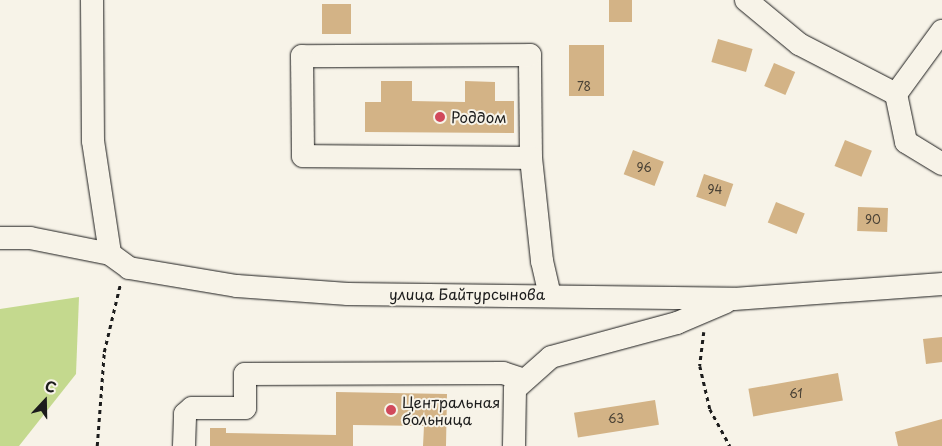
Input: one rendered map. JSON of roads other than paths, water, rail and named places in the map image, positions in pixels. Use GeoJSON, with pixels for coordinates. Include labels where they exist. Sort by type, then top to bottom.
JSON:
{"type":"FeatureCollection","features":[{"type":"Feature","properties":{"kind":"street"},"geometry":{"type":"LineString","coordinates":[[92,0],[92,141],[110,254]]}},
{"type":"Feature","properties":{"kind":"street"},"geometry":{"type":"LineString","coordinates":[[746,0],[799,44],[896,94]]}},
{"type":"Feature","properties":{"kind":"street"},"geometry":{"type":"LineString","coordinates":[[942,31],[896,94],[906,142],[942,164]]}},
{"type":"Feature","properties":{"kind":"street"},"geometry":{"type":"LineString","coordinates":[[531,158],[304,156],[302,56],[530,55],[531,158],[550,295]]}},
{"type":"Feature","properties":{"kind":"street","name":"улица Байтурсынова"},"geometry":{"type":"LineString","coordinates":[[0,238],[30,238],[110,254],[129,268],[237,286],[348,294],[550,295],[734,299],[942,284]]}},
{"type":"Feature","properties":{"kind":"street"},"geometry":{"type":"LineString","coordinates":[[514,446],[515,389],[522,379],[551,357],[677,323],[734,299]]}},
{"type":"Feature","properties":{"kind":"street"},"geometry":{"type":"LineString","coordinates":[[184,446],[186,414],[192,408],[245,408],[245,374],[503,373],[522,379]]}},
{"type":"Feature","properties":{"kind":"place","name":"Роддом"},"geometry":{"type":"Point","coordinates":[440,117]}},
{"type":"Feature","properties":{"kind":"place","name":"Центральная больница"},"geometry":{"type":"Point","coordinates":[391,410]}}]}
